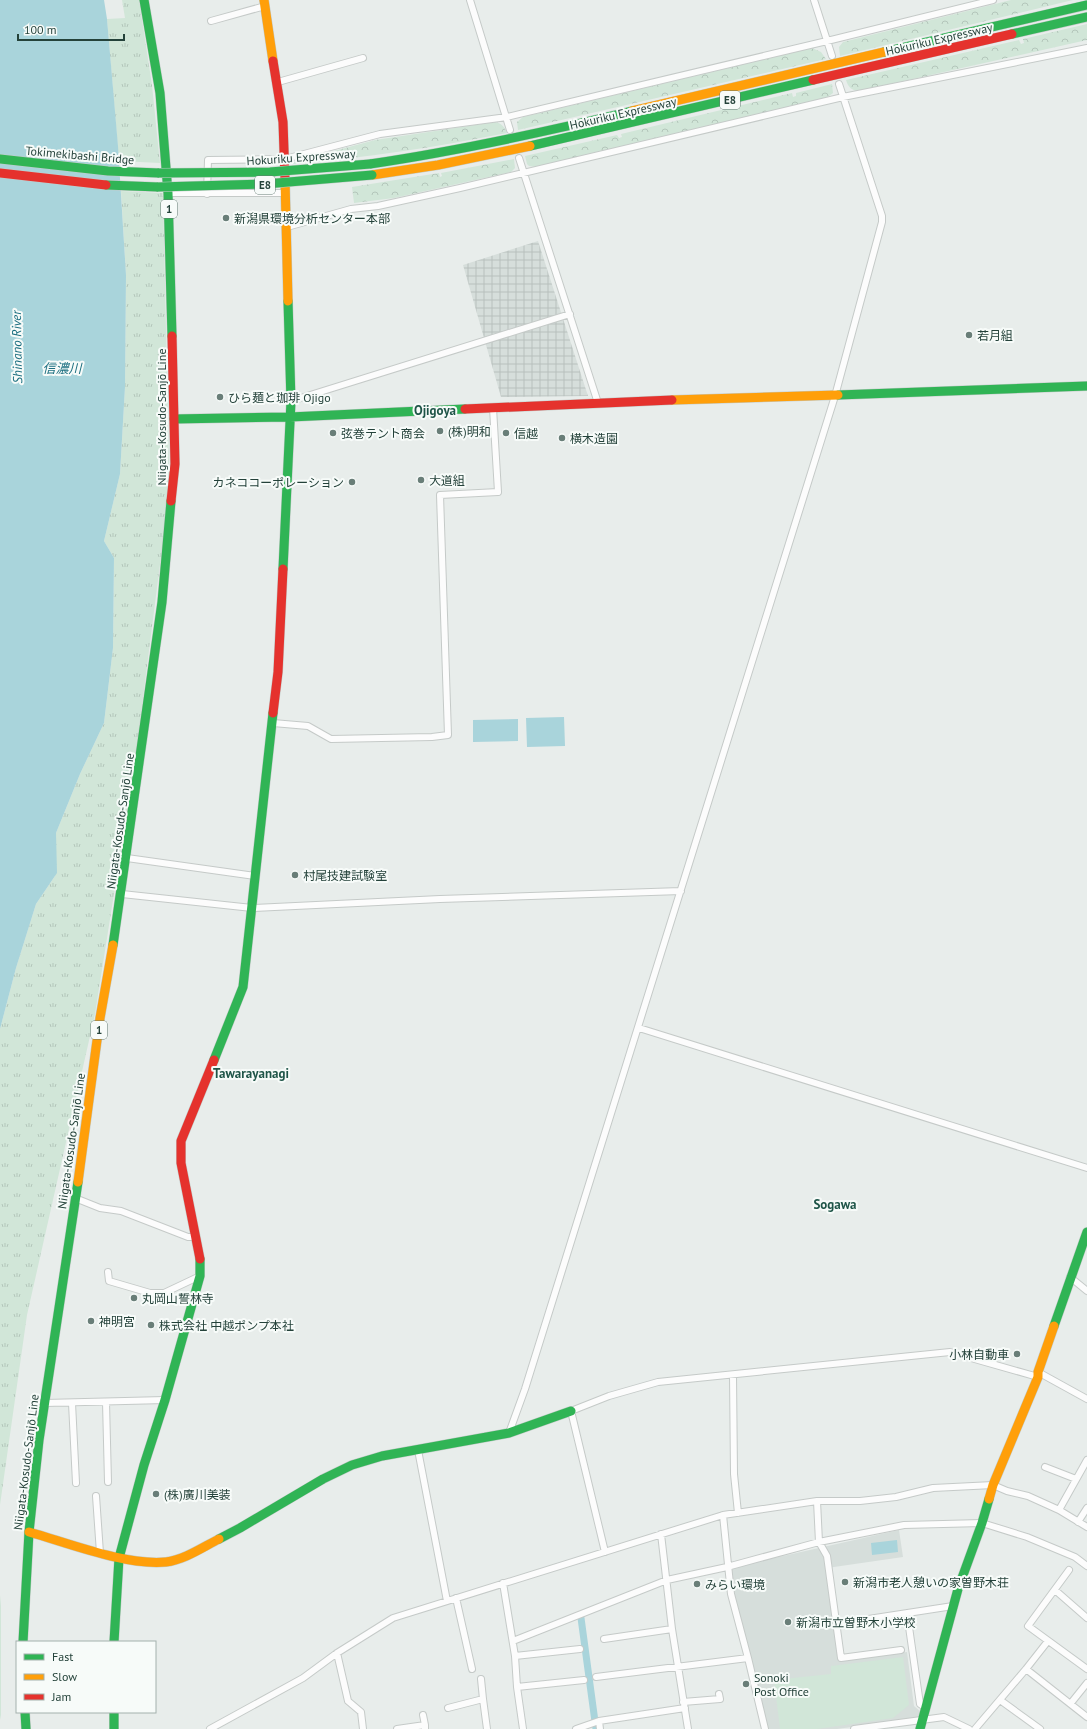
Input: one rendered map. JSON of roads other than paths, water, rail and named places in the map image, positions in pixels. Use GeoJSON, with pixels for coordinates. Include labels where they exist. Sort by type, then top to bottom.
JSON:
{"type":"FeatureCollection","features":[{"type":"Feature","properties":{"kind":"main road","name":"Niigata-Kosudo-Sanjō Line"},"geometry":{"type":"LineString","coordinates":[[24,1641],[29,1532],[39,1440],[100,1018],[122,894],[162,602],[175,464],[168,193],[160,93],[144,0]]}},
{"type":"Feature","properties":{"kind":"main road"},"geometry":{"type":"LineString","coordinates":[[114,1641],[119,1558],[144,1465],[165,1400],[200,1276],[201,1266],[181,1163],[181,1141],[243,987],[278,672],[291,401],[283,122],[278,82],[264,3]]}},
{"type":"Feature","properties":{"kind":"main road","name":"Hokuriku Expressway"},"geometry":{"type":"LineString","coordinates":[[0,159],[101,170],[166,173],[270,172],[370,164],[436,154],[523,137],[1052,13],[1087,3]]}},
{"type":"Feature","properties":{"kind":"main road","name":"Hokuriku Expressway"},"geometry":{"type":"LineString","coordinates":[[0,173],[109,185],[216,187],[321,182],[372,175],[438,165],[526,147],[1087,17]]}},
{"type":"Feature","properties":{"kind":"main road"},"geometry":{"type":"LineString","coordinates":[[174,419],[290,417],[598,403],[835,396],[1087,386]]}},
{"type":"Feature","properties":{"kind":"main road"},"geometry":{"type":"LineString","coordinates":[[920,1729],[953,1606],[982,1523],[993,1485],[1038,1374],[1070,1277],[1087,1234]]}},
{"type":"Feature","properties":{"kind":"main road"},"geometry":{"type":"LineString","coordinates":[[29,1532],[119,1558],[143,1562],[167,1562],[182,1557],[240,1528],[323,1479],[352,1465],[369,1459],[509,1433],[571,1411]]}},
{"type":"Feature","properties":{"kind":"main road"},"geometry":{"type":"LineString","coordinates":[[25,1713],[26,1729]]}},
{"type":"Feature","properties":{"kind":"main road"},"geometry":{"type":"LineString","coordinates":[[114,1713],[114,1729]]}},
{"type":"Feature","properties":{"kind":"street"},"geometry":{"type":"LineString","coordinates":[[470,0],[507,116],[510,130]]}},
{"type":"Feature","properties":{"kind":"street"},"geometry":{"type":"LineString","coordinates":[[814,0],[832,56]]}},
{"type":"Feature","properties":{"kind":"street"},"geometry":{"type":"LineString","coordinates":[[207,194],[208,160],[285,159],[380,134],[507,116],[827,41],[992,0]]}},
{"type":"Feature","properties":{"kind":"street"},"geometry":{"type":"LineString","coordinates":[[211,20],[264,3]]}},
{"type":"Feature","properties":{"kind":"street"},"geometry":{"type":"LineString","coordinates":[[287,227],[351,209],[378,206],[460,188],[843,97],[1087,48]]}},
{"type":"Feature","properties":{"kind":"street"},"geometry":{"type":"LineString","coordinates":[[278,82],[363,58]]}},
{"type":"Feature","properties":{"kind":"street"},"geometry":{"type":"LineString","coordinates":[[509,1433],[525,1389],[639,1028],[835,396],[882,222],[882,216],[840,84]]}},
{"type":"Feature","properties":{"kind":"street"},"geometry":{"type":"LineString","coordinates":[[519,158],[598,403]]}},
{"type":"Feature","properties":{"kind":"street"},"geometry":{"type":"LineString","coordinates":[[168,193],[286,193]]}},
{"type":"Feature","properties":{"kind":"street"},"geometry":{"type":"LineString","coordinates":[[291,401],[570,314]]}},
{"type":"Feature","properties":{"kind":"street"},"geometry":{"type":"LineString","coordinates":[[273,723],[308,726],[331,739],[448,735],[440,496],[498,492],[493,408]]}},
{"type":"Feature","properties":{"kind":"street"},"geometry":{"type":"LineString","coordinates":[[127,858],[256,876]]}},
{"type":"Feature","properties":{"kind":"street"},"geometry":{"type":"LineString","coordinates":[[122,894],[252,908],[432,899],[681,891]]}},
{"type":"Feature","properties":{"kind":"street"},"geometry":{"type":"LineString","coordinates":[[639,1028],[1087,1168]]}},
{"type":"Feature","properties":{"kind":"street"},"geometry":{"type":"LineString","coordinates":[[75,1198],[100,1208],[121,1211],[188,1237],[196,1237]]}},
{"type":"Feature","properties":{"kind":"street"},"geometry":{"type":"LineString","coordinates":[[108,1272],[109,1282],[150,1293],[164,1293],[200,1276]]}},
{"type":"Feature","properties":{"kind":"street"},"geometry":{"type":"LineString","coordinates":[[1070,1277],[1087,1291]]}},
{"type":"Feature","properties":{"kind":"street"},"geometry":{"type":"LineString","coordinates":[[605,1552],[571,1411],[609,1396],[658,1382],[950,1352],[1038,1374],[1087,1399]]}},
{"type":"Feature","properties":{"kind":"street"},"geometry":{"type":"LineString","coordinates":[[733,1375],[734,1474],[738,1513]]}},
{"type":"Feature","properties":{"kind":"street"},"geometry":{"type":"LineString","coordinates":[[45,1403],[165,1400]]}},
{"type":"Feature","properties":{"kind":"street"},"geometry":{"type":"LineString","coordinates":[[106,1402],[108,1482]]}},
{"type":"Feature","properties":{"kind":"street"},"geometry":{"type":"LineString","coordinates":[[72,1403],[76,1483]]}},
{"type":"Feature","properties":{"kind":"street"},"geometry":{"type":"LineString","coordinates":[[418,1450],[447,1601]]}},
{"type":"Feature","properties":{"kind":"street"},"geometry":{"type":"LineString","coordinates":[[1059,1510],[1087,1460]]}},
{"type":"Feature","properties":{"kind":"street"},"geometry":{"type":"LineString","coordinates":[[1045,1467],[1076,1479]]}},
{"type":"Feature","properties":{"kind":"street"},"geometry":{"type":"LineString","coordinates":[[210,1729],[303,1678],[337,1653],[393,1618],[723,1515],[816,1501],[860,1501],[896,1497],[933,1488],[993,1485],[1007,1491],[1028,1496],[1059,1510],[1087,1527]]}},
{"type":"Feature","properties":{"kind":"street"},"geometry":{"type":"LineString","coordinates":[[96,1496],[100,1553]]}},
{"type":"Feature","properties":{"kind":"street"},"geometry":{"type":"LineString","coordinates":[[816,1501],[819,1542],[827,1556],[841,1658],[901,1650]]}},
{"type":"Feature","properties":{"kind":"street"},"geometry":{"type":"LineString","coordinates":[[1078,1522],[1087,1508]]}},
{"type":"Feature","properties":{"kind":"street"},"geometry":{"type":"LineString","coordinates":[[723,1515],[727,1567],[731,1594],[765,1729]]}},
{"type":"Feature","properties":{"kind":"street"},"geometry":{"type":"LineString","coordinates":[[513,1640],[667,1580],[727,1567],[819,1542],[904,1525],[982,1523],[1027,1537],[1075,1557],[1087,1566]]}},
{"type":"Feature","properties":{"kind":"street"},"geometry":{"type":"LineString","coordinates":[[661,1534],[672,1629],[688,1729]]}},
{"type":"Feature","properties":{"kind":"street"},"geometry":{"type":"LineString","coordinates":[[1069,1570],[1028,1626],[1087,1669]]}},
{"type":"Feature","properties":{"kind":"street"},"geometry":{"type":"LineString","coordinates":[[504,1583],[513,1640],[517,1687],[523,1729]]}},
{"type":"Feature","properties":{"kind":"street"},"geometry":{"type":"LineString","coordinates":[[1055,1590],[1087,1618]]}},
{"type":"Feature","properties":{"kind":"street"},"geometry":{"type":"LineString","coordinates":[[456,1598],[472,1669]]}},
{"type":"Feature","properties":{"kind":"street"},"geometry":{"type":"LineString","coordinates":[[836,1624],[953,1606]]}},
{"type":"Feature","properties":{"kind":"street"},"geometry":{"type":"LineString","coordinates":[[907,1613],[920,1704],[926,1708]]}},
{"type":"Feature","properties":{"kind":"street"},"geometry":{"type":"LineString","coordinates":[[604,1639],[672,1629]]}},
{"type":"Feature","properties":{"kind":"street"},"geometry":{"type":"LineString","coordinates":[[975,1729],[1048,1641]]}},
{"type":"Feature","properties":{"kind":"street"},"geometry":{"type":"LineString","coordinates":[[515,1656],[580,1649]]}},
{"type":"Feature","properties":{"kind":"street"},"geometry":{"type":"LineString","coordinates":[[337,1653],[348,1701],[361,1712],[363,1729]]}},
{"type":"Feature","properties":{"kind":"street"},"geometry":{"type":"LineString","coordinates":[[596,1677],[748,1658]]}},
{"type":"Feature","properties":{"kind":"street"},"geometry":{"type":"LineString","coordinates":[[1026,1669],[1087,1717]]}},
{"type":"Feature","properties":{"kind":"street"},"geometry":{"type":"LineString","coordinates":[[481,1679],[487,1729]]}},
{"type":"Feature","properties":{"kind":"street"},"geometry":{"type":"LineString","coordinates":[[517,1687],[584,1680]]}},
{"type":"Feature","properties":{"kind":"street"},"geometry":{"type":"LineString","coordinates":[[1071,1703],[1087,1683]]}},
{"type":"Feature","properties":{"kind":"street"},"geometry":{"type":"LineString","coordinates":[[576,1729],[598,1721],[720,1699],[719,1694]]}},
{"type":"Feature","properties":{"kind":"street"},"geometry":{"type":"LineString","coordinates":[[448,1708],[483,1699]]}},
{"type":"Feature","properties":{"kind":"street"},"geometry":{"type":"LineString","coordinates":[[1000,1700],[1040,1729]]}},
{"type":"Feature","properties":{"kind":"street"},"geometry":{"type":"LineString","coordinates":[[396,1729],[425,1727],[423,1715]]}},
{"type":"Feature","properties":{"kind":"street"},"geometry":{"type":"LineString","coordinates":[[854,1729],[944,1717],[969,1729]]}},
{"type":"Feature","properties":{"kind":"street"},"geometry":{"type":"LineString","coordinates":[[598,1721],[600,1729]]}},
{"type":"Feature","properties":{"kind":"water","name":"信濃川"},"geometry":{"type":"Polygon","coordinates":[[[0,0],[104,0],[118,146],[126,275],[125,387],[120,474],[104,541],[114,558],[113,648],[104,723],[80,774],[56,833],[57,873],[36,904],[16,968],[0,1029],[0,0]]]}},
{"type":"Feature","properties":{"kind":"water"},"geometry":{"type":"Polygon","coordinates":[[[564,717],[565,746],[527,747],[526,718],[564,717]]]}},
{"type":"Feature","properties":{"kind":"water"},"geometry":{"type":"Polygon","coordinates":[[[518,719],[518,741],[473,742],[473,720],[518,719]]]}},
{"type":"Feature","properties":{"kind":"water"},"geometry":{"type":"Polygon","coordinates":[[[897,1540],[898,1552],[872,1555],[871,1543],[897,1540]]]}},
{"type":"Feature","properties":{"kind":"waterway"},"geometry":{"type":"LineString","coordinates":[[581,1618],[596,1729]]}},
{"type":"Feature","properties":{"kind":"place","name":"新潟県環境分析センター本部"},"geometry":{"type":"Point","coordinates":[226,218]}},
{"type":"Feature","properties":{"kind":"place","name":"若月組"},"geometry":{"type":"Point","coordinates":[969,335]}},
{"type":"Feature","properties":{"kind":"place","name":"ひら麺と珈琲 Ojigo"},"geometry":{"type":"Point","coordinates":[220,397]}},
{"type":"Feature","properties":{"kind":"place","name":"(株)明和"},"geometry":{"type":"Point","coordinates":[440,431]}},
{"type":"Feature","properties":{"kind":"place","name":"弦巻テント商会"},"geometry":{"type":"Point","coordinates":[333,433]}},
{"type":"Feature","properties":{"kind":"place","name":"信越"},"geometry":{"type":"Point","coordinates":[506,433]}},
{"type":"Feature","properties":{"kind":"place","name":"横木造園"},"geometry":{"type":"Point","coordinates":[562,438]}},
{"type":"Feature","properties":{"kind":"place","name":"大道組"},"geometry":{"type":"Point","coordinates":[421,480]}},
{"type":"Feature","properties":{"kind":"place","name":"カネココーポレーション"},"geometry":{"type":"Point","coordinates":[352,482]}},
{"type":"Feature","properties":{"kind":"place","name":"村尾技建試験室"},"geometry":{"type":"Point","coordinates":[295,875]}},
{"type":"Feature","properties":{"kind":"place","name":"丸岡山誓林寺"},"geometry":{"type":"Point","coordinates":[134,1298]}},
{"type":"Feature","properties":{"kind":"place","name":"神明宮"},"geometry":{"type":"Point","coordinates":[91,1321]}},
{"type":"Feature","properties":{"kind":"place","name":"株式会社 中越ポンプ本社"},"geometry":{"type":"Point","coordinates":[151,1325]}},
{"type":"Feature","properties":{"kind":"place","name":"小林自動車"},"geometry":{"type":"Point","coordinates":[1017,1354]}},
{"type":"Feature","properties":{"kind":"place","name":"(株)廣川美装"},"geometry":{"type":"Point","coordinates":[156,1494]}},
{"type":"Feature","properties":{"kind":"place","name":"新潟市老人憩いの家曽野木荘"},"geometry":{"type":"Point","coordinates":[845,1582]}},
{"type":"Feature","properties":{"kind":"place","name":"みらい環境"},"geometry":{"type":"Point","coordinates":[697,1584]}},
{"type":"Feature","properties":{"kind":"place","name":"新潟市立曽野木小学校"},"geometry":{"type":"Point","coordinates":[788,1622]}},
{"type":"Feature","properties":{"kind":"place","name":"Sonoki Post Office"},"geometry":{"type":"Point","coordinates":[746,1684]}},
{"type":"Feature","properties":{"kind":"district","name":"Ojigoya"},"geometry":{"type":"Point","coordinates":[435,410]}},
{"type":"Feature","properties":{"kind":"district","name":"Tawarayanagi"},"geometry":{"type":"Point","coordinates":[251,1073]}},
{"type":"Feature","properties":{"kind":"district","name":"Sogawa"},"geometry":{"type":"Point","coordinates":[835,1204]}},
{"type":"Feature","properties":{"kind":"water label","name":"Shinano River"},"geometry":{"type":"Point","coordinates":[17,347]}}]}
